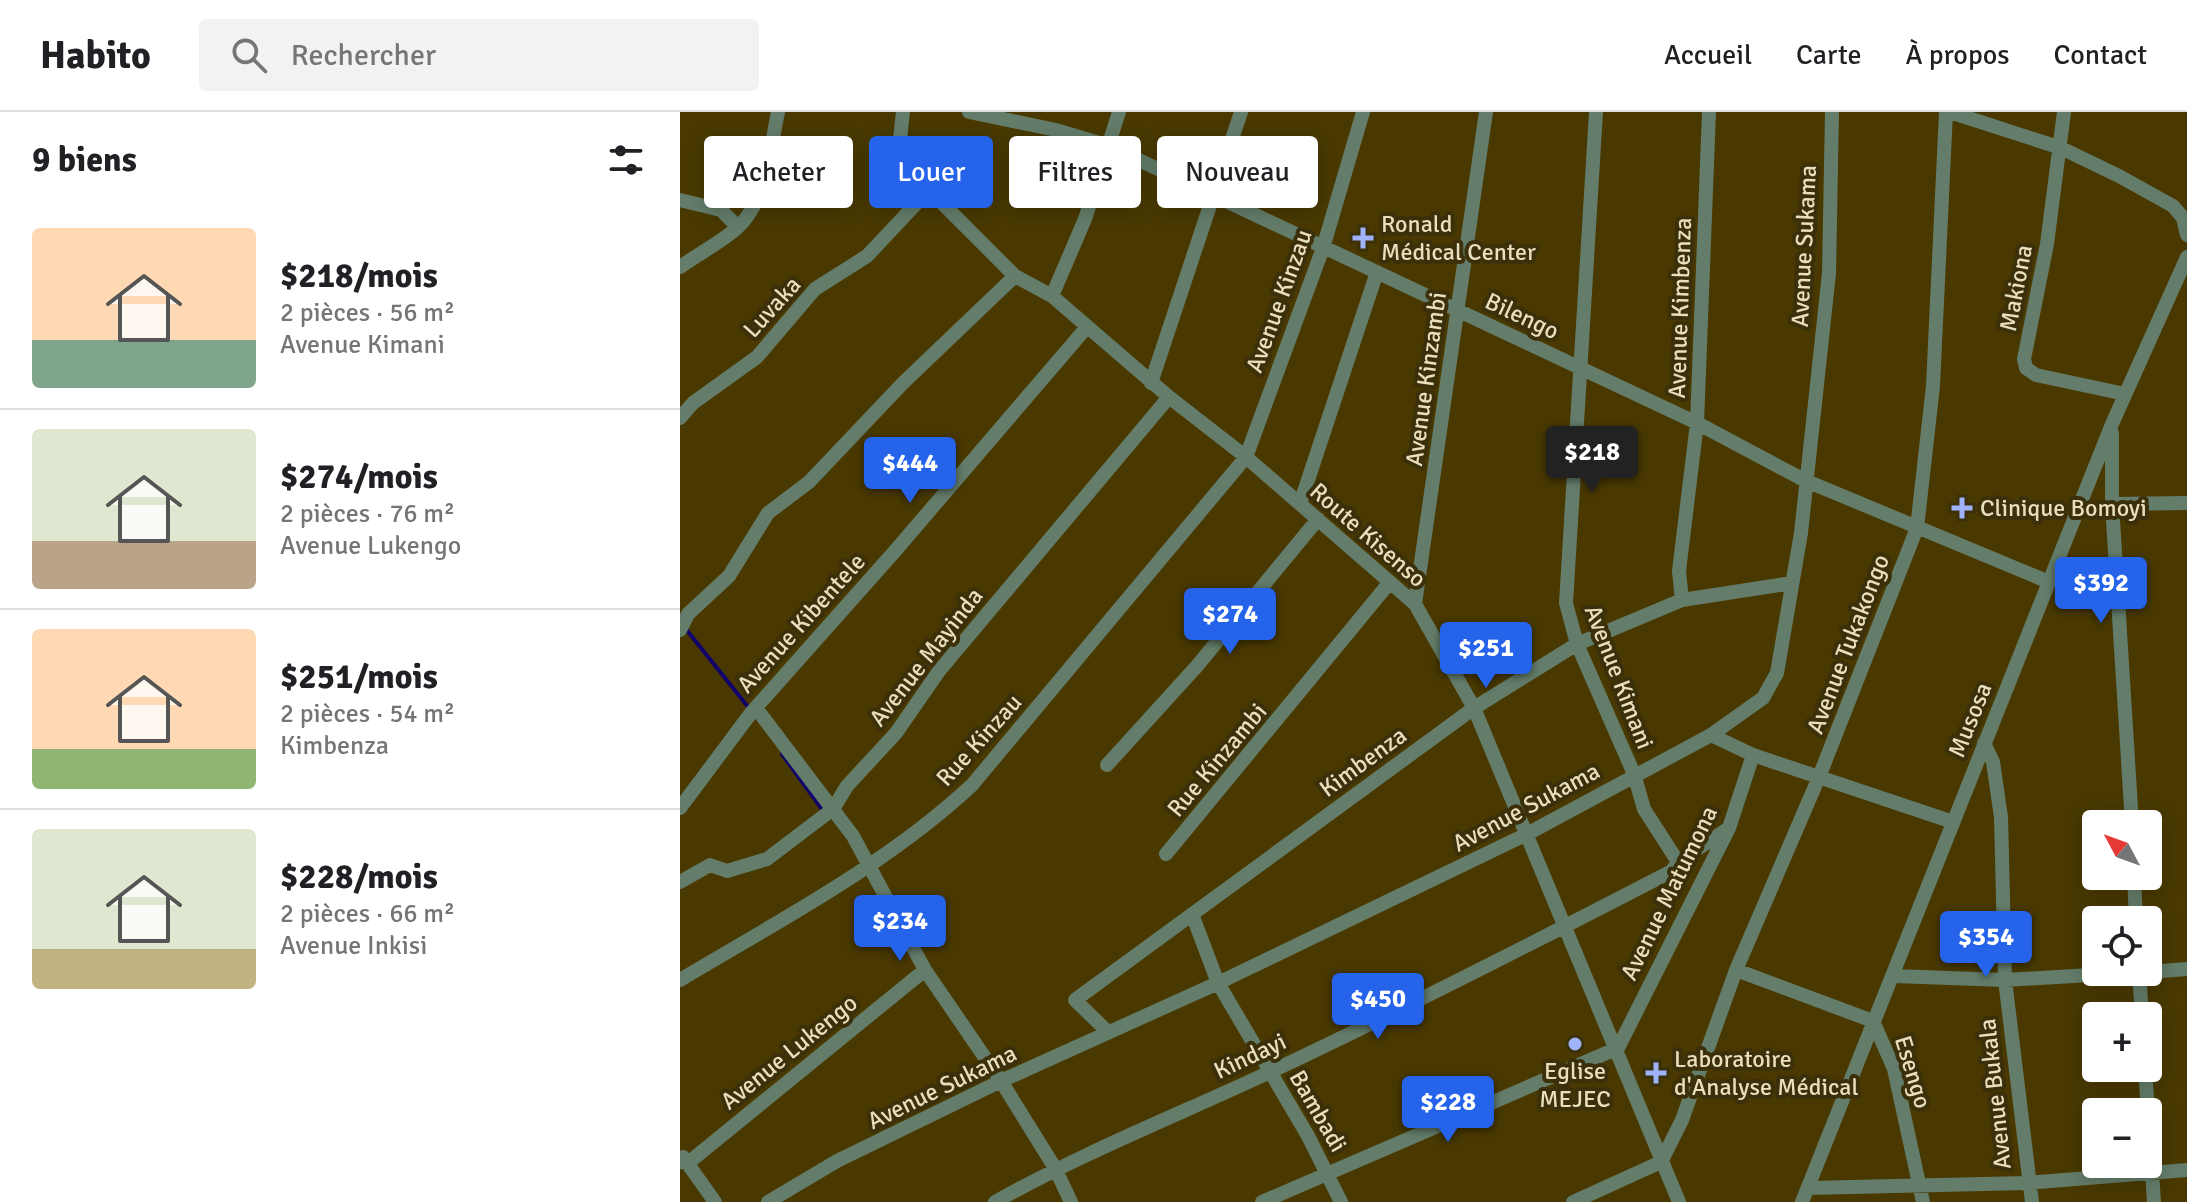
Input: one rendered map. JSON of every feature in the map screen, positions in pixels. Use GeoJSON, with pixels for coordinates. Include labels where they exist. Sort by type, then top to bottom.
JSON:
{"type":"FeatureCollection","features":[{"type":"Feature","properties":{"kind":"street"},"geometry":{"type":"LineString","coordinates":[[680,267],[738,227],[762,186],[778,112]]}},
{"type":"Feature","properties":{"kind":"street","name":"Route Kisenso"},"geometry":{"type":"LineString","coordinates":[[900,136],[903,112]]}},
{"type":"Feature","properties":{"kind":"street","name":"Bilengo"},"geometry":{"type":"LineString","coordinates":[[969,112],[1008,116],[1075,136]]}},
{"type":"Feature","properties":{"kind":"street"},"geometry":{"type":"LineString","coordinates":[[1112,136],[1119,112]]}},
{"type":"Feature","properties":{"kind":"street"},"geometry":{"type":"LineString","coordinates":[[1234,136],[1241,112]]}},
{"type":"Feature","properties":{"kind":"street","name":"Avenue Kinzau"},"geometry":{"type":"LineString","coordinates":[[1246,457],[1323,248],[1363,112]]}},
{"type":"Feature","properties":{"kind":"street","name":"Avenue Kinzambi"},"geometry":{"type":"LineString","coordinates":[[1415,604],[1486,112]]}},
{"type":"Feature","properties":{"kind":"street","name":"Avenue Kimani"},"geometry":{"type":"LineString","coordinates":[[1596,112],[1566,603],[1577,644],[1634,774],[1644,809],[1678,862]]}},
{"type":"Feature","properties":{"kind":"street","name":"Avenue Kimbenza"},"geometry":{"type":"LineString","coordinates":[[1682,600],[1679,571],[1697,423],[1709,112]]}},
{"type":"Feature","properties":{"kind":"street","name":"Avenue Sukama"},"geometry":{"type":"LineString","coordinates":[[768,1202],[837,1161],[1001,1081],[1218,983],[1525,835],[1711,735],[1763,698],[1777,673],[1801,533],[1804,480],[1829,273],[1832,112]]}},
{"type":"Feature","properties":{"kind":"street"},"geometry":{"type":"LineString","coordinates":[[1948,112],[2061,148],[2173,206],[2183,218],[2187,235]]}},
{"type":"Feature","properties":{"kind":"street","name":"Avenue Tukakongo"},"geometry":{"type":"LineString","coordinates":[[1661,1162],[1682,1120],[1736,970],[1819,777],[1917,528],[1933,386],[1948,112]]}},
{"type":"Feature","properties":{"kind":"street","name":"Makiona"},"geometry":{"type":"LineString","coordinates":[[2064,112],[2061,148],[2024,359],[2026,368],[2036,375],[2125,394]]}},
{"type":"Feature","properties":{"kind":"street"},"geometry":{"type":"LineString","coordinates":[[680,200],[721,210],[738,227]]}},
{"type":"Feature","properties":{"kind":"street","name":"Luvaka"},"geometry":{"type":"LineString","coordinates":[[680,418],[693,403],[757,357],[815,289],[867,256],[912,208]]}},
{"type":"Feature","properties":{"kind":"street","name":"Route Kisenso"},"geometry":{"type":"LineString","coordinates":[[947,208],[1015,276],[1052,296],[1151,383],[1246,457],[1415,604],[1474,708],[1564,929],[1618,1048],[1679,1202]]}},
{"type":"Feature","properties":{"kind":"street"},"geometry":{"type":"LineString","coordinates":[[1052,296],[1089,208]]}},
{"type":"Feature","properties":{"kind":"street"},"geometry":{"type":"LineString","coordinates":[[1151,383],[1211,208]]}},
{"type":"Feature","properties":{"kind":"street","name":"Bilengo"},"geometry":{"type":"LineString","coordinates":[[1244,208],[1697,423],[1804,480],[2049,582]]}},
{"type":"Feature","properties":{"kind":"street","name":"Musosa"},"geometry":{"type":"LineString","coordinates":[[1805,1195],[2112,424],[2187,257]]}},
{"type":"Feature","properties":{"kind":"street"},"geometry":{"type":"LineString","coordinates":[[1300,504],[1377,272]]}},
{"type":"Feature","properties":{"kind":"street"},"geometry":{"type":"LineString","coordinates":[[683,624],[729,576],[768,513],[809,482],[903,383],[1015,276]]}},
{"type":"Feature","properties":{"kind":"street","name":"Avenue Kibentele"},"geometry":{"type":"LineString","coordinates":[[680,808],[757,706],[1087,327]]}},
{"type":"Feature","properties":{"kind":"street","name":"Avenue Mayinda"},"geometry":{"type":"LineString","coordinates":[[680,882],[710,865],[727,871],[767,859],[833,809],[847,786],[896,733],[939,671],[1169,397]]}},
{"type":"Feature","properties":{"kind":"street"},"geometry":{"type":"LineString","coordinates":[[2112,424],[2112,504],[2131,810]]}},
{"type":"Feature","properties":{"kind":"street","name":"Rue Kinzau"},"geometry":{"type":"LineString","coordinates":[[680,980],[868,867],[935,819],[972,785],[1246,457]]}},
{"type":"Feature","properties":{"kind":"street"},"geometry":{"type":"LineString","coordinates":[[2112,504],[2187,503]]}},
{"type":"Feature","properties":{"kind":"street"},"geometry":{"type":"LineString","coordinates":[[1107,765],[1197,666],[1318,519]]}},
{"type":"Feature","properties":{"kind":"street","name":"Rue Kinzambi"},"geometry":{"type":"LineString","coordinates":[[1166,854],[1390,582]]}},
{"type":"Feature","properties":{"kind":"street","name":"Kimbenza"},"geometry":{"type":"LineString","coordinates":[[1108,1032],[1075,1000],[1474,708],[1577,644],[1682,600],[1792,583]]}},
{"type":"Feature","properties":{"kind":"street"},"geometry":{"type":"LineString","coordinates":[[757,706],[833,809],[925,970],[1001,1081],[1055,1168],[1071,1202]]}},
{"type":"Feature","properties":{"kind":"street"},"geometry":{"type":"LineString","coordinates":[[1711,735],[1753,755],[1953,822]]}},
{"type":"Feature","properties":{"kind":"street","name":"Avenue Bukala"},"geometry":{"type":"LineString","coordinates":[[1984,743],[1993,762],[2001,817],[2005,980],[2027,1183],[2032,1202]]}},
{"type":"Feature","properties":{"kind":"street","name":"Avenue Matumona"},"geometry":{"type":"LineString","coordinates":[[1618,1048],[1729,828],[1753,755]]}},
{"type":"Feature","properties":{"kind":"street","name":"Kindayi"},"geometry":{"type":"LineString","coordinates":[[995,1202],[1055,1168],[1269,1072],[1564,929],[1672,871],[1678,862],[1729,828]]}},
{"type":"Feature","properties":{"kind":"street","name":"Bambadi"},"geometry":{"type":"LineString","coordinates":[[1192,914],[1218,983],[1330,1175],[1341,1202]]}},
{"type":"Feature","properties":{"kind":"street"},"geometry":{"type":"LineString","coordinates":[[2162,971],[2187,969]]}},
{"type":"Feature","properties":{"kind":"street","name":"Avenue Lukengo"},"geometry":{"type":"LineString","coordinates":[[683,1160],[925,970]]}},
{"type":"Feature","properties":{"kind":"street","name":"Esengo"},"geometry":{"type":"LineString","coordinates":[[1736,970],[1873,1021],[1894,1069],[1923,1202]]}},
{"type":"Feature","properties":{"kind":"street"},"geometry":{"type":"LineString","coordinates":[[1894,976],[2005,980],[2082,975]]}},
{"type":"Feature","properties":{"kind":"street"},"geometry":{"type":"LineString","coordinates":[[1262,1202],[1618,1048]]}},
{"type":"Feature","properties":{"kind":"street"},"geometry":{"type":"LineString","coordinates":[[683,1160],[715,1202]]}},
{"type":"Feature","properties":{"kind":"street"},"geometry":{"type":"LineString","coordinates":[[1573,1202],[1661,1162]]}},
{"type":"Feature","properties":{"kind":"street"},"geometry":{"type":"LineString","coordinates":[[2162,1170],[2187,1170]]}},
{"type":"Feature","properties":{"kind":"street"},"geometry":{"type":"LineString","coordinates":[[1805,1195],[1919,1185],[2027,1183],[2082,1177]]}},
{"type":"Feature","properties":{"kind":"street"},"geometry":{"type":"LineString","coordinates":[[2153,1178],[2154,1202]]}},
{"type":"Feature","properties":{"kind":"waterway"},"geometry":{"type":"LineString","coordinates":[[685,628],[749,708]]}},
{"type":"Feature","properties":{"kind":"waterway"},"geometry":{"type":"LineString","coordinates":[[782,754],[824,812]]}},
{"type":"Feature","properties":{"kind":"place","name":"Ronald Médical Center"},"geometry":{"type":"Point","coordinates":[1363,238]}},
{"type":"Feature","properties":{"kind":"place","name":"Clinique Bomoyi"},"geometry":{"type":"Point","coordinates":[1962,508]}},
{"type":"Feature","properties":{"kind":"place","name":"Eglise MEJEC"},"geometry":{"type":"Point","coordinates":[1575,1044]}},
{"type":"Feature","properties":{"kind":"place","name":"Laboratoire d'Analyse Médical"},"geometry":{"type":"Point","coordinates":[1656,1073]}}]}
